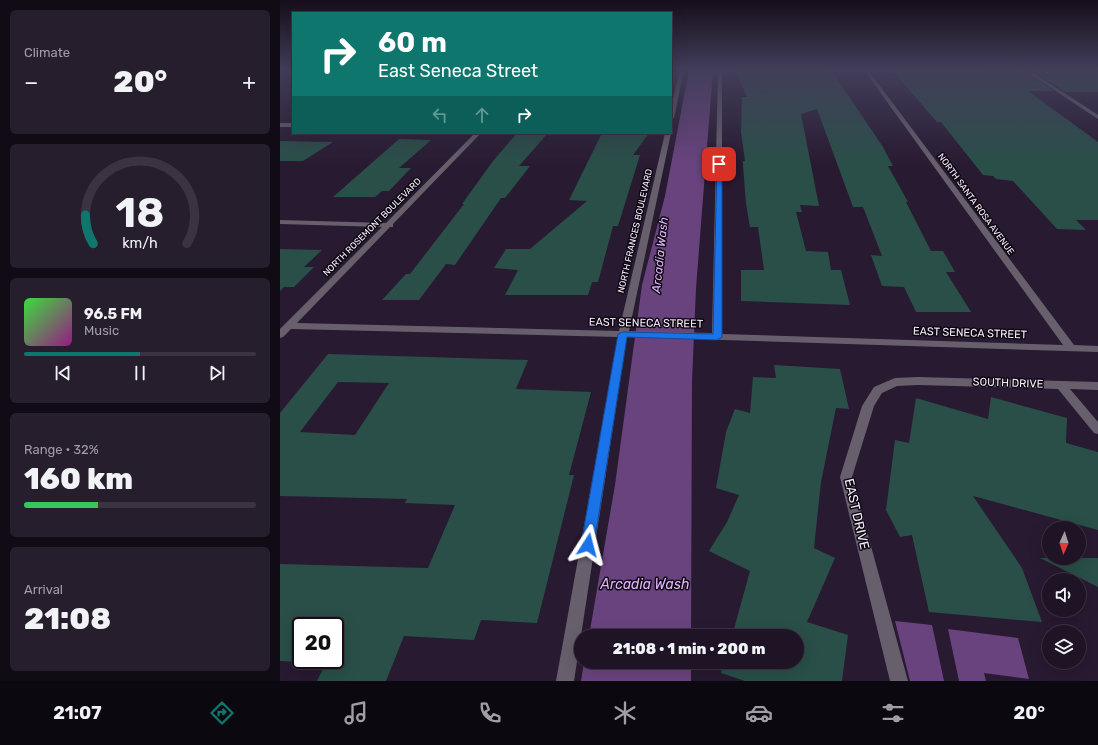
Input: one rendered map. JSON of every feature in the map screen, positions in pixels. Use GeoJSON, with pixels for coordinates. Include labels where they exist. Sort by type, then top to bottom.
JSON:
{"type":"FeatureCollection","features":[{"type":"Feature","properties":{"kind":"street"},"geometry":{"type":"LineString","coordinates":[[672,114],[675,102]]}},
{"type":"Feature","properties":{"kind":"street"},"geometry":{"type":"LineString","coordinates":[[717,337],[720,102]]}},
{"type":"Feature","properties":{"kind":"street","name":"NORTH SANTA ROSA AVENUE"},"geometry":{"type":"LineString","coordinates":[[889,102],[1071,348]]}},
{"type":"Feature","properties":{"kind":"street"},"geometry":{"type":"LineString","coordinates":[[1075,102],[1098,117]]}},
{"type":"Feature","properties":{"kind":"street"},"geometry":{"type":"LineString","coordinates":[[280,125],[292,125]]}},
{"type":"Feature","properties":{"kind":"street","name":"NORTH ROSEMONT BOULEVARD"},"geometry":{"type":"LineString","coordinates":[[280,335],[390,225],[477,134]]}},
{"type":"Feature","properties":{"kind":"street","name":"NORTH FRANCES BOULEVARD"},"geometry":{"type":"LineString","coordinates":[[565,681],[627,334],[668,134]]}},
{"type":"Feature","properties":{"kind":"street"},"geometry":{"type":"LineString","coordinates":[[280,222],[390,225]]}},
{"type":"Feature","properties":{"kind":"street","name":"EAST SENECA STREET"},"geometry":{"type":"LineString","coordinates":[[289,326],[706,336],[1098,349]]}},
{"type":"Feature","properties":{"kind":"street","name":"SOUTH DRIVE"},"geometry":{"type":"LineString","coordinates":[[918,381],[1098,386]]}},
{"type":"Feature","properties":{"kind":"street","name":"EAST DRIVE"},"geometry":{"type":"LineString","coordinates":[[899,681],[846,477],[868,406],[878,390],[895,382],[918,381]]}},
{"type":"Feature","properties":{"kind":"street"},"geometry":{"type":"LineString","coordinates":[[1061,385],[1098,430]]}},
{"type":"Feature","properties":{"kind":"water","name":"Arcadia Wash"},"geometry":{"type":"Polygon","coordinates":[[[683,102],[711,102],[696,288],[692,381],[691,629],[590,629],[615,485],[642,285],[665,196],[683,102]]]}},
{"type":"Feature","properties":{"kind":"water"},"geometry":{"type":"Polygon","coordinates":[[[895,621],[932,625],[944,681],[910,681],[895,621]]]}},
{"type":"Feature","properties":{"kind":"water"},"geometry":{"type":"Polygon","coordinates":[[[948,629],[1018,638],[1029,679],[984,673],[986,681],[959,681],[948,629]]]}},
{"type":"Feature","properties":{"kind":"water"},"geometry":{"type":"Polygon","coordinates":[[[583,669],[691,669],[691,681],[581,681],[583,669]]]}},
{"type":"Feature","properties":{"kind":"building"},"geometry":{"type":"Polygon","coordinates":[[[742,102],[852,102],[883,147],[893,166],[888,166],[908,202],[906,202],[931,251],[943,251],[955,272],[946,272],[971,312],[916,312],[904,287],[882,286],[871,255],[882,256],[863,207],[853,207],[817,109],[801,114],[819,206],[800,205],[802,212],[796,212],[806,251],[828,252],[831,270],[841,270],[850,305],[741,301],[741,270],[764,270],[758,227],[750,227],[746,204],[743,165],[743,161],[745,161],[741,132],[742,102]]]}},
{"type":"Feature","properties":{"kind":"building"},"geometry":{"type":"Polygon","coordinates":[[[920,102],[1043,102],[1098,142],[1098,220],[1076,220],[1086,230],[1057,229],[1013,181],[996,179],[993,176],[983,175],[941,122],[937,122],[920,102]]]}},
{"type":"Feature","properties":{"kind":"building"},"geometry":{"type":"Polygon","coordinates":[[[516,134],[547,134],[519,166],[530,166],[505,198],[501,198],[455,265],[446,264],[419,300],[382,300],[406,274],[410,274],[464,204],[462,204],[493,161],[516,134]]]}},
{"type":"Feature","properties":{"kind":"building"},"geometry":{"type":"Polygon","coordinates":[[[602,134],[648,134],[633,155],[640,155],[618,226],[613,226],[598,282],[592,282],[588,295],[505,295],[518,270],[494,268],[506,249],[530,249],[587,201],[569,200],[602,134]]]}},
{"type":"Feature","properties":{"kind":"building"},"geometry":{"type":"Polygon","coordinates":[[[399,139],[431,140],[399,168],[411,168],[389,191],[382,191],[375,197],[333,197],[399,139]]]}},
{"type":"Feature","properties":{"kind":"building"},"geometry":{"type":"Polygon","coordinates":[[[280,141],[333,142],[303,161],[280,161],[280,141]]]}},
{"type":"Feature","properties":{"kind":"building"},"geometry":{"type":"Polygon","coordinates":[[[280,249],[322,250],[304,267],[314,267],[294,287],[284,287],[280,291],[280,249]]]}},
{"type":"Feature","properties":{"kind":"building"},"geometry":{"type":"Polygon","coordinates":[[[328,354],[528,360],[516,389],[591,392],[569,475],[574,475],[537,623],[481,620],[474,640],[404,636],[386,681],[317,681],[323,669],[344,669],[344,617],[292,617],[292,662],[280,661],[280,564],[428,568],[455,505],[405,503],[407,499],[280,496],[280,413],[328,354]],[[338,382],[300,432],[355,435],[389,383],[338,382]]]}},
{"type":"Feature","properties":{"kind":"building"},"geometry":{"type":"Polygon","coordinates":[[[774,365],[840,369],[849,409],[836,408],[821,482],[814,548],[835,558],[807,622],[848,635],[842,681],[745,681],[721,673],[722,669],[804,669],[804,629],[734,629],[750,571],[709,551],[727,522],[739,495],[716,488],[726,432],[735,409],[750,413],[753,377],[776,378],[774,365]]]}},
{"type":"Feature","properties":{"kind":"building"},"geometry":{"type":"Polygon","coordinates":[[[991,397],[1067,418],[1066,443],[1098,452],[1098,530],[1086,527],[1086,521],[1065,521],[973,496],[1022,568],[1042,622],[929,612],[912,535],[900,537],[886,510],[895,440],[909,443],[916,398],[988,419],[991,397]]]}},
{"type":"Feature","properties":{"kind":"building"},"geometry":{"type":"Polygon","coordinates":[[[1086,558],[1098,558],[1098,587],[1086,581],[1086,573],[1070,573],[1054,565],[1086,565],[1086,558]]]}},
{"type":"Feature","properties":{"kind":"route"},"geometry":{"type":"LineString","coordinates":[[588,545],[623,334],[717,337],[719,164]]}}]}
